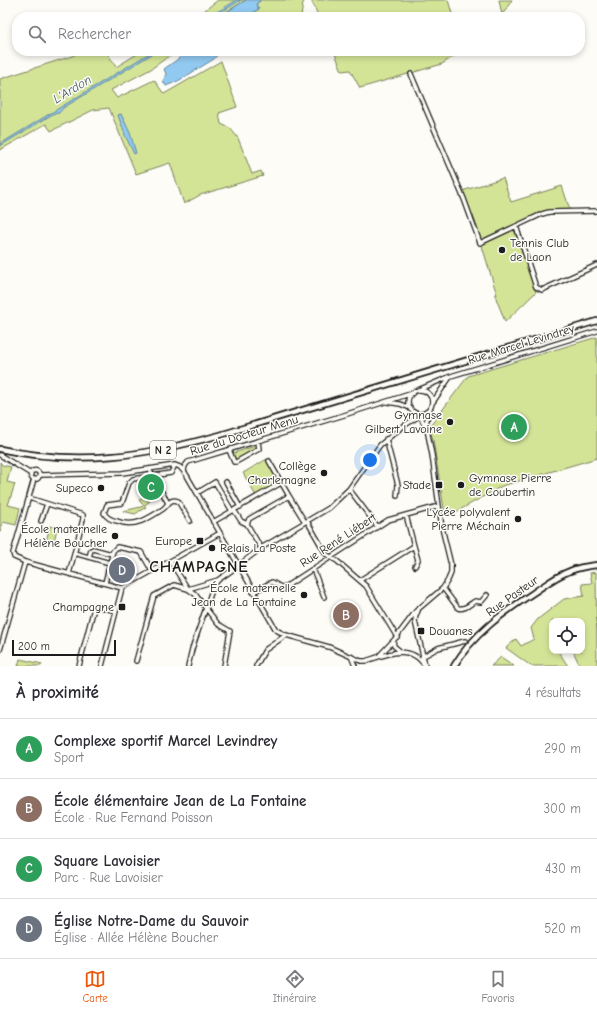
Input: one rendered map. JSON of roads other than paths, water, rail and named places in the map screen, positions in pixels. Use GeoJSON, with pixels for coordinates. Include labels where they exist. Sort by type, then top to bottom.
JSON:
{"type":"FeatureCollection","features":[{"type":"Feature","properties":{"kind":"main road","name":"N 2"},"geometry":{"type":"LineString","coordinates":[[0,449],[36,456],[74,458],[123,456],[177,447],[242,429],[597,321]]}},
{"type":"Feature","properties":{"kind":"main road","name":"Rue Pasteur"},"geometry":{"type":"LineString","coordinates":[[454,666],[463,652],[479,634],[508,610],[563,574],[579,568],[597,565]]}},
{"type":"Feature","properties":{"kind":"street"},"geometry":{"type":"LineString","coordinates":[[411,74],[464,198],[480,244],[549,212],[597,211]]}},
{"type":"Feature","properties":{"kind":"street"},"geometry":{"type":"LineString","coordinates":[[516,226],[536,287],[542,290],[597,265]]}},
{"type":"Feature","properties":{"kind":"street","name":"Rue Marcel Levindrey"},"geometry":{"type":"LineString","coordinates":[[418,390],[451,376],[597,331]]}},
{"type":"Feature","properties":{"kind":"street"},"geometry":{"type":"LineString","coordinates":[[426,430],[429,410],[432,402],[451,376]]}},
{"type":"Feature","properties":{"kind":"street"},"geometry":{"type":"LineString","coordinates":[[409,422],[412,415],[408,402],[413,393],[418,390],[422,390],[428,393],[432,399],[432,402]]}},
{"type":"Feature","properties":{"kind":"street","name":"Rue du Docteur Menu"},"geometry":{"type":"LineString","coordinates":[[175,465],[184,471],[188,462],[258,442],[413,393]]}},
{"type":"Feature","properties":{"kind":"street","name":"Rue du Docteur Menu"},"geometry":{"type":"LineString","coordinates":[[386,402],[400,404],[410,409]]}},
{"type":"Feature","properties":{"kind":"street"},"geometry":{"type":"LineString","coordinates":[[377,658],[412,616],[443,588],[448,580],[451,568],[442,528],[432,454],[426,430],[419,414],[410,409]]}},
{"type":"Feature","properties":{"kind":"street"},"geometry":{"type":"LineString","coordinates":[[136,661],[154,596],[174,584],[188,589],[218,580],[261,548],[330,508],[349,489],[380,445],[386,439],[416,418],[419,414],[425,413],[429,410]]}},
{"type":"Feature","properties":{"kind":"street"},"geometry":{"type":"LineString","coordinates":[[409,422],[418,420],[423,423]]}},
{"type":"Feature","properties":{"kind":"street"},"geometry":{"type":"LineString","coordinates":[[386,439],[398,485],[397,496]]}},
{"type":"Feature","properties":{"kind":"street"},"geometry":{"type":"LineString","coordinates":[[229,450],[234,462],[236,462],[259,449],[258,442]]}},
{"type":"Feature","properties":{"kind":"street"},"geometry":{"type":"LineString","coordinates":[[0,455],[31,474],[34,479],[13,553],[15,558],[122,588]]}},
{"type":"Feature","properties":{"kind":"street"},"geometry":{"type":"LineString","coordinates":[[269,461],[323,551],[366,586],[395,638],[394,646],[400,651],[409,653],[419,658],[425,666]]}},
{"type":"Feature","properties":{"kind":"street"},"geometry":{"type":"LineString","coordinates":[[34,479],[38,479],[40,475],[122,473],[175,465]]}},
{"type":"Feature","properties":{"kind":"street"},"geometry":{"type":"LineString","coordinates":[[175,465],[171,473],[133,479],[129,483],[122,503],[107,505],[104,513],[108,518],[118,522],[124,524],[136,524],[164,508],[171,500],[178,501],[190,521]]}},
{"type":"Feature","properties":{"kind":"street"},"geometry":{"type":"LineString","coordinates":[[149,469],[168,503]]}},
{"type":"Feature","properties":{"kind":"street"},"geometry":{"type":"LineString","coordinates":[[31,474],[36,470],[40,475]]}},
{"type":"Feature","properties":{"kind":"street"},"geometry":{"type":"LineString","coordinates":[[184,471],[273,628],[286,635],[330,647],[366,661],[400,651]]}},
{"type":"Feature","properties":{"kind":"street"},"geometry":{"type":"LineString","coordinates":[[197,493],[215,482],[233,511],[241,521],[247,524],[261,548]]}},
{"type":"Feature","properties":{"kind":"street"},"geometry":{"type":"LineString","coordinates":[[226,482],[240,507]]}},
{"type":"Feature","properties":{"kind":"street"},"geometry":{"type":"LineString","coordinates":[[213,522],[281,482]]}},
{"type":"Feature","properties":{"kind":"street"},"geometry":{"type":"LineString","coordinates":[[349,489],[377,526]]}},
{"type":"Feature","properties":{"kind":"street"},"geometry":{"type":"LineString","coordinates":[[247,524],[249,519],[289,496]]}},
{"type":"Feature","properties":{"kind":"street"},"geometry":{"type":"LineString","coordinates":[[29,498],[82,515],[83,519],[69,574]]}},
{"type":"Feature","properties":{"kind":"street"},"geometry":{"type":"LineString","coordinates":[[41,521],[47,504]]}},
{"type":"Feature","properties":{"kind":"street","name":"Rue René Liébert"},"geometry":{"type":"LineString","coordinates":[[253,592],[271,582],[280,587],[285,587],[377,526],[392,518],[439,506]]}},
{"type":"Feature","properties":{"kind":"street"},"geometry":{"type":"LineString","coordinates":[[406,514],[418,560],[415,566]]}},
{"type":"Feature","properties":{"kind":"street"},"geometry":{"type":"LineString","coordinates":[[102,666],[122,588],[220,534]]}},
{"type":"Feature","properties":{"kind":"street"},"geometry":{"type":"LineString","coordinates":[[360,580],[414,546]]}},
{"type":"Feature","properties":{"kind":"street"},"geometry":{"type":"LineString","coordinates":[[105,583],[112,554],[115,548],[118,547],[142,553],[152,571]]}},
{"type":"Feature","properties":{"kind":"street"},"geometry":{"type":"LineString","coordinates":[[89,557],[91,550],[93,549],[112,554]]}},
{"type":"Feature","properties":{"kind":"street"},"geometry":{"type":"LineString","coordinates":[[74,553],[110,563]]}},
{"type":"Feature","properties":{"kind":"street"},"geometry":{"type":"LineString","coordinates":[[170,561],[188,589],[194,594],[218,624],[230,631],[224,666]]}},
{"type":"Feature","properties":{"kind":"street"},"geometry":{"type":"LineString","coordinates":[[0,650],[25,562]]}},
{"type":"Feature","properties":{"kind":"street"},"geometry":{"type":"LineString","coordinates":[[313,569],[324,597]]}},
{"type":"Feature","properties":{"kind":"street"},"geometry":{"type":"LineString","coordinates":[[188,666],[192,648],[214,587],[218,580]]}},
{"type":"Feature","properties":{"kind":"street"},"geometry":{"type":"LineString","coordinates":[[443,588],[458,608],[462,609],[475,601],[481,602],[487,595]]}},
{"type":"Feature","properties":{"kind":"street"},"geometry":{"type":"LineString","coordinates":[[78,666],[94,608],[97,606],[116,611]]}},
{"type":"Feature","properties":{"kind":"street"},"geometry":{"type":"LineString","coordinates":[[420,609],[415,617],[425,666]]}},
{"type":"Feature","properties":{"kind":"street"},"geometry":{"type":"LineString","coordinates":[[405,626],[412,624],[417,630]]}},
{"type":"Feature","properties":{"kind":"street"},"geometry":{"type":"LineString","coordinates":[[256,666],[264,650],[286,635]]}},
{"type":"Feature","properties":{"kind":"street"},"geometry":{"type":"LineString","coordinates":[[419,658],[438,648],[465,641]]}},
{"type":"Feature","properties":{"kind":"street"},"geometry":{"type":"LineString","coordinates":[[351,656],[355,666]]}},
{"type":"Feature","properties":{"kind":"street"},"geometry":{"type":"LineString","coordinates":[[362,666],[366,661]]}},
{"type":"Feature","properties":{"kind":"street"},"geometry":{"type":"LineString","coordinates":[[366,661],[368,666]]}},
{"type":"Feature","properties":{"kind":"water"},"geometry":{"type":"Polygon","coordinates":[[[237,0],[241,0],[221,12],[217,12],[237,0]]]}},
{"type":"Feature","properties":{"kind":"water"},"geometry":{"type":"Polygon","coordinates":[[[246,0],[261,0],[256,4],[259,9],[254,12],[226,12],[246,0]]]}},
{"type":"Feature","properties":{"kind":"water"},"geometry":{"type":"Polygon","coordinates":[[[145,56],[149,56],[63,108],[59,113],[53,114],[0,146],[0,144],[145,56]]]}},
{"type":"Feature","properties":{"kind":"water"},"geometry":{"type":"Polygon","coordinates":[[[182,56],[216,56],[214,59],[178,81],[166,86],[163,81],[166,74],[164,69],[182,56]]]}},
{"type":"Feature","properties":{"kind":"water"},"geometry":{"type":"Polygon","coordinates":[[[121,114],[130,133],[136,153],[134,154],[118,115],[121,114]]]}},
{"type":"Feature","properties":{"kind":"place","name":"Tennis Club de Laon"},"geometry":{"type":"Point","coordinates":[502,250]}},
{"type":"Feature","properties":{"kind":"place","name":"Gymnase Gilbert Lavoine"},"geometry":{"type":"Point","coordinates":[450,422]}},
{"type":"Feature","properties":{"kind":"place","name":"Complexe sportif Marcel Levindrey"},"geometry":{"type":"Point","coordinates":[514,427]}},
{"type":"Feature","properties":{"kind":"place","name":"Collège Charlemagne"},"geometry":{"type":"Point","coordinates":[324,473]}},
{"type":"Feature","properties":{"kind":"place","name":"Stade"},"geometry":{"type":"Point","coordinates":[439,485]}},
{"type":"Feature","properties":{"kind":"place","name":"Gymnase Pierre de Coubertin"},"geometry":{"type":"Point","coordinates":[461,485]}},
{"type":"Feature","properties":{"kind":"place","name":"Square Lavoisier"},"geometry":{"type":"Point","coordinates":[151,487]}},
{"type":"Feature","properties":{"kind":"place","name":"Supeco"},"geometry":{"type":"Point","coordinates":[101,488]}},
{"type":"Feature","properties":{"kind":"place","name":"Lycée polyvalent Pierre Méchain"},"geometry":{"type":"Point","coordinates":[518,519]}},
{"type":"Feature","properties":{"kind":"place","name":"École maternelle Hélène Boucher"},"geometry":{"type":"Point","coordinates":[115,536]}},
{"type":"Feature","properties":{"kind":"place","name":"Europe"},"geometry":{"type":"Point","coordinates":[200,541]}},
{"type":"Feature","properties":{"kind":"place","name":"Relais La Poste"},"geometry":{"type":"Point","coordinates":[212,548]}},
{"type":"Feature","properties":{"kind":"place","name":"Église Notre-Dame du Sauvoir"},"geometry":{"type":"Point","coordinates":[122,570]}},
{"type":"Feature","properties":{"kind":"place","name":"École maternelle Jean de La Fontaine"},"geometry":{"type":"Point","coordinates":[304,595]}},
{"type":"Feature","properties":{"kind":"place","name":"Champagne"},"geometry":{"type":"Point","coordinates":[122,607]}},
{"type":"Feature","properties":{"kind":"place","name":"École élémentaire Jean de La Fontaine"},"geometry":{"type":"Point","coordinates":[346,615]}},
{"type":"Feature","properties":{"kind":"place","name":"Douanes"},"geometry":{"type":"Point","coordinates":[421,631]}},
{"type":"Feature","properties":{"kind":"district","name":"CHAMPAGNE"},"geometry":{"type":"Point","coordinates":[199,567]}},
{"type":"Feature","properties":{"kind":"water label","name":"L'Ardon"},"geometry":{"type":"Point","coordinates":[72,89]}}]}
